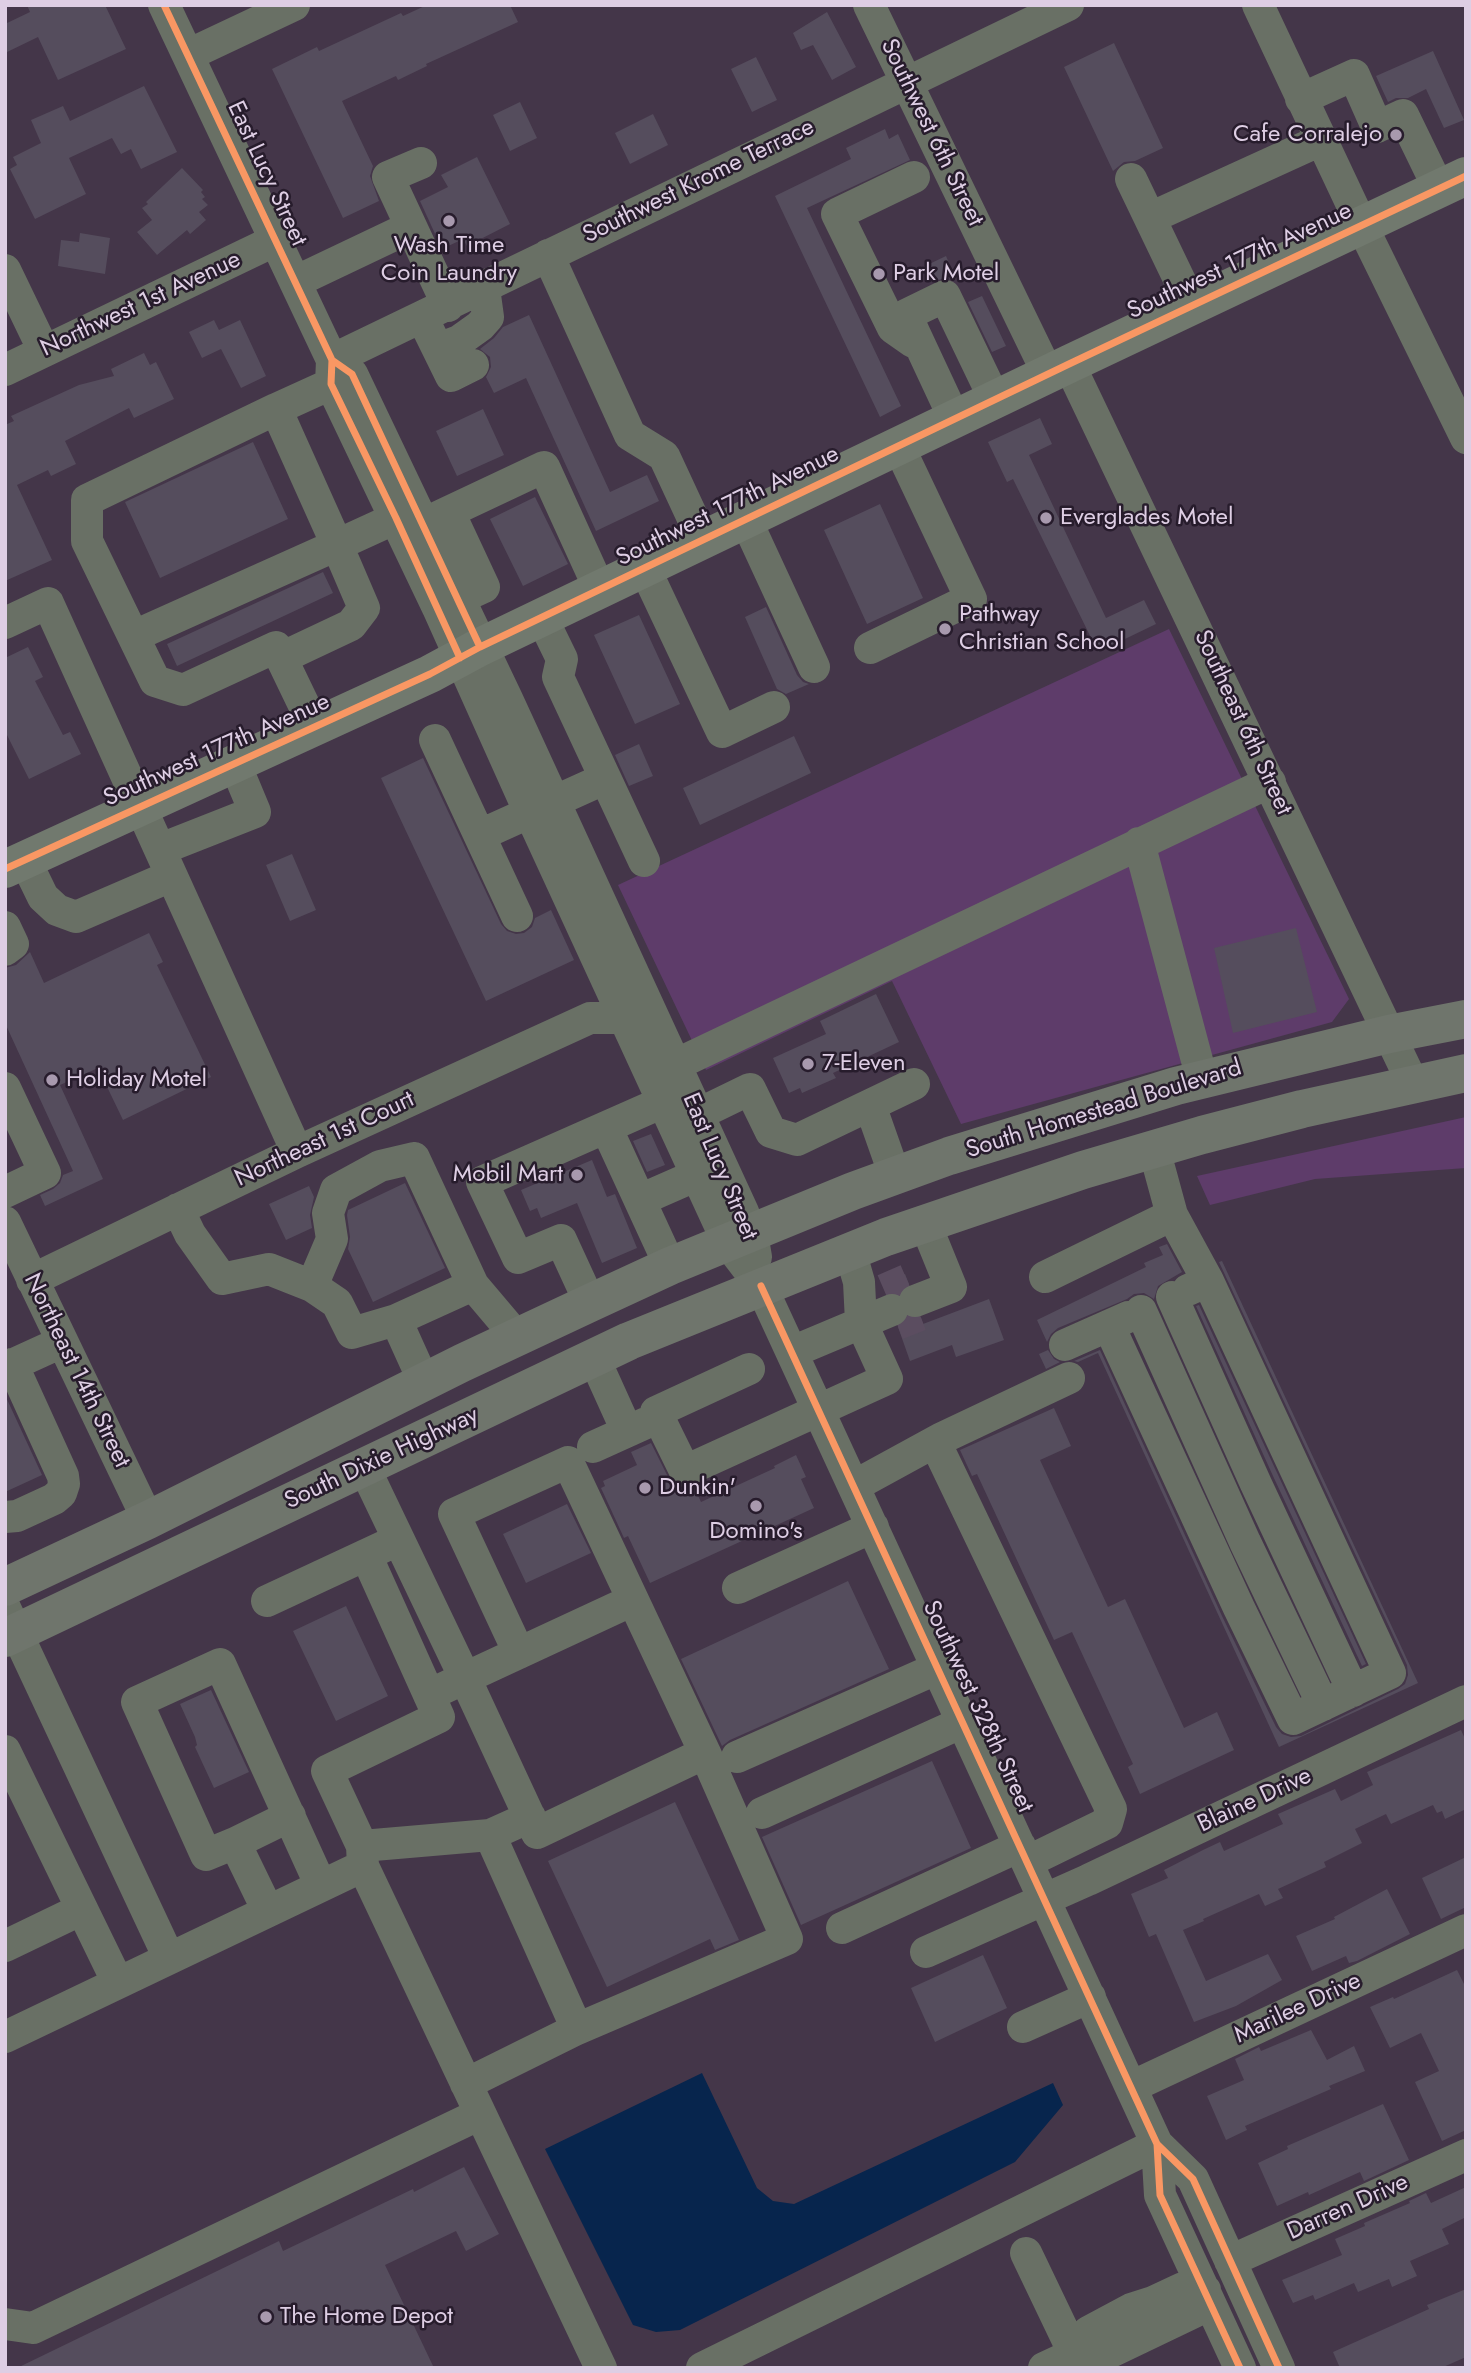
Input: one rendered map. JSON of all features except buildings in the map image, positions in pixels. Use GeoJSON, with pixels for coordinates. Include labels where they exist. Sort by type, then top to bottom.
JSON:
{"type":"FeatureCollection","features":[{"type":"Feature","properties":{"kind":"highway","name":"South Homestead Boulevard"},"geometry":{"type":"LineString","coordinates":[[740,1239],[895,1176],[1061,1120],[1202,1079],[1389,1034],[1466,1019]]}},
{"type":"Feature","properties":{"kind":"highway","name":"South Homestead Boulevard"},"geometry":{"type":"LineString","coordinates":[[761,1286],[925,1223],[1083,1170],[1289,1112],[1466,1073]]}},
{"type":"Feature","properties":{"kind":"highway","name":"South Dixie Highway"},"geometry":{"type":"LineString","coordinates":[[5,1587],[148,1520],[517,1337],[670,1266],[740,1239]]}},
{"type":"Feature","properties":{"kind":"highway","name":"South Dixie Highway"},"geometry":{"type":"LineString","coordinates":[[9,1626],[364,1467],[594,1358],[761,1286]]}},
{"type":"Feature","properties":{"kind":"main road","name":"Southwest 177th Avenue"},"geometry":{"type":"LineString","coordinates":[[15,865],[315,728],[1452,182]]}},
{"type":"Feature","properties":{"kind":"street","name":"East Lucy Street"},"geometry":{"type":"LineString","coordinates":[[164,5],[296,282],[331,372],[352,373],[423,518],[458,599],[470,653]]}},
{"type":"Feature","properties":{"kind":"street"},"geometry":{"type":"LineString","coordinates":[[188,55],[294,5]]}},
{"type":"Feature","properties":{"kind":"street","name":"Southwest 6th Street"},"geometry":{"type":"LineString","coordinates":[[869,5],[906,83],[1058,369]]}},
{"type":"Feature","properties":{"kind":"street","name":"Southwest Krome Terrace"},"geometry":{"type":"LineString","coordinates":[[134,636],[87,541],[87,500],[276,409],[331,372],[435,311],[1068,5]]}},
{"type":"Feature","properties":{"kind":"street"},"geometry":{"type":"LineString","coordinates":[[1258,5],[1466,438]]}},
{"type":"Feature","properties":{"kind":"street"},"geometry":{"type":"LineString","coordinates":[[1301,99],[1354,75],[1377,127],[1403,115],[1452,182]]}},
{"type":"Feature","properties":{"kind":"street"},"geometry":{"type":"LineString","coordinates":[[1150,218],[1321,140]]}},
{"type":"Feature","properties":{"kind":"street"},"geometry":{"type":"LineString","coordinates":[[421,163],[388,177],[435,311],[438,349],[451,376],[473,365]]}},
{"type":"Feature","properties":{"kind":"street"},"geometry":{"type":"LineString","coordinates":[[914,177],[837,214],[893,328],[922,348]]}},
{"type":"Feature","properties":{"kind":"street"},"geometry":{"type":"LineString","coordinates":[[1131,179],[1192,306]]}},
{"type":"Feature","properties":{"kind":"street"},"geometry":{"type":"LineString","coordinates":[[296,282],[398,233]]}},
{"type":"Feature","properties":{"kind":"street","name":"Northwest 1st Avenue"},"geometry":{"type":"LineString","coordinates":[[5,370],[276,240]]}},
{"type":"Feature","properties":{"kind":"street"},"geometry":{"type":"LineString","coordinates":[[548,255],[631,435],[664,456],[703,541]]}},
{"type":"Feature","properties":{"kind":"street"},"geometry":{"type":"LineString","coordinates":[[5,270],[44,351]]}},
{"type":"Feature","properties":{"kind":"street"},"geometry":{"type":"LineString","coordinates":[[438,349],[459,341],[488,317],[484,288]]}},
{"type":"Feature","properties":{"kind":"street"},"geometry":{"type":"LineString","coordinates":[[955,420],[906,315],[945,296],[995,400]]}},
{"type":"Feature","properties":{"kind":"street","name":"Southeast 6th Street"},"geometry":{"type":"LineString","coordinates":[[1058,369],[1270,782],[1413,1084]]}},
{"type":"Feature","properties":{"kind":"street"},"geometry":{"type":"LineString","coordinates":[[276,409],[364,608],[351,625],[281,658]]}},
{"type":"Feature","properties":{"kind":"street"},"geometry":{"type":"LineString","coordinates":[[870,648],[971,599],[899,447]]}},
{"type":"Feature","properties":{"kind":"street"},"geometry":{"type":"LineString","coordinates":[[315,728],[276,647],[183,690],[155,681],[134,636],[337,545],[423,518],[544,467],[600,590]]}},
{"type":"Feature","properties":{"kind":"street","name":"East Lucy Street"},"geometry":{"type":"LineString","coordinates":[[423,518],[470,653],[591,913],[625,998],[678,1114],[761,1286]]}},
{"type":"Feature","properties":{"kind":"street"},"geometry":{"type":"LineString","coordinates":[[746,520],[814,667]]}},
{"type":"Feature","properties":{"kind":"street"},"geometry":{"type":"LineString","coordinates":[[645,569],[722,732],[774,707]]}},
{"type":"Feature","properties":{"kind":"street"},"geometry":{"type":"LineString","coordinates":[[5,623],[48,603],[297,1152]]}},
{"type":"Feature","properties":{"kind":"street"},"geometry":{"type":"LineString","coordinates":[[542,618],[562,659],[558,677],[644,862]]}},
{"type":"Feature","properties":{"kind":"street"},"geometry":{"type":"LineString","coordinates":[[435,740],[517,916]]}},
{"type":"Feature","properties":{"kind":"street"},"geometry":{"type":"LineString","coordinates":[[15,865],[57,910],[76,917],[255,812],[235,764]]}},
{"type":"Feature","properties":{"kind":"street"},"geometry":{"type":"LineString","coordinates":[[480,835],[541,805],[604,779]]}},
{"type":"Feature","properties":{"kind":"street"},"geometry":{"type":"LineString","coordinates":[[675,1065],[1270,782]]}},
{"type":"Feature","properties":{"kind":"street"},"geometry":{"type":"LineString","coordinates":[[1139,843],[1202,1079]]}},
{"type":"Feature","properties":{"kind":"street"},"geometry":{"type":"LineString","coordinates":[[5,927],[13,944],[5,950]]}},
{"type":"Feature","properties":{"kind":"street","name":"East Lucy Street"},"geometry":{"type":"LineString","coordinates":[[625,998],[675,1065],[678,1114],[697,1175],[740,1239]]}},
{"type":"Feature","properties":{"kind":"street","name":"Northeast 1st Court"},"geometry":{"type":"LineString","coordinates":[[20,1267],[178,1209],[590,1018],[625,998]]}},
{"type":"Feature","properties":{"kind":"street"},"geometry":{"type":"LineString","coordinates":[[590,1303],[561,1240],[518,1258],[482,1182],[606,1126],[678,1114],[750,1089],[771,1132],[797,1140],[914,1084]]}},
{"type":"Feature","properties":{"kind":"street"},"geometry":{"type":"LineString","coordinates":[[5,1088],[45,1173],[5,1192]]}},
{"type":"Feature","properties":{"kind":"street"},"geometry":{"type":"LineString","coordinates":[[870,1105],[895,1176]]}},
{"type":"Feature","properties":{"kind":"street"},"geometry":{"type":"LineString","coordinates":[[606,1126],[670,1266]]}},
{"type":"Feature","properties":{"kind":"street"},"geometry":{"type":"LineString","coordinates":[[1109,1326],[1293,1719],[1390,1673],[1208,1281],[1172,1215],[1154,1149]]}},
{"type":"Feature","properties":{"kind":"street"},"geometry":{"type":"LineString","coordinates":[[312,1286],[331,1239],[328,1213],[336,1190],[380,1166],[414,1158],[473,1285],[517,1337]]}},
{"type":"Feature","properties":{"kind":"street"},"geometry":{"type":"LineString","coordinates":[[639,1200],[697,1175]]}},
{"type":"Feature","properties":{"kind":"street"},"geometry":{"type":"LineString","coordinates":[[178,1209],[190,1234],[222,1279],[269,1269],[312,1286],[337,1303],[352,1333],[396,1320],[473,1285]]}},
{"type":"Feature","properties":{"kind":"street"},"geometry":{"type":"LineString","coordinates":[[1045,1277],[1172,1215]]}},
{"type":"Feature","properties":{"kind":"street","name":"Northeast 14th Street"},"geometry":{"type":"LineString","coordinates":[[5,1222],[20,1267],[62,1342],[148,1520]]}},
{"type":"Feature","properties":{"kind":"street"},"geometry":{"type":"LineString","coordinates":[[792,1352],[889,1309],[947,1277],[925,1223]]}},
{"type":"Feature","properties":{"kind":"street"},"geometry":{"type":"LineString","coordinates":[[749,1369],[656,1412],[685,1471],[887,1379],[889,1309],[859,1282],[850,1251]]}},
{"type":"Feature","properties":{"kind":"street"},"geometry":{"type":"LineString","coordinates":[[1065,1345],[1208,1281]]}},
{"type":"Feature","properties":{"kind":"street","name":"Southwest 328th Street"},"geometry":{"type":"LineString","coordinates":[[761,1286],[1157,2144],[1160,2195],[1240,2368]]}},
{"type":"Feature","properties":{"kind":"street"},"geometry":{"type":"LineString","coordinates":[[1172,1297],[1261,1496],[1353,1691]]}},
{"type":"Feature","properties":{"kind":"street"},"geometry":{"type":"LineString","coordinates":[[1141,1311],[1245,1542],[1323,1705]]}},
{"type":"Feature","properties":{"kind":"street"},"geometry":{"type":"LineString","coordinates":[[396,1320],[424,1382]]}},
{"type":"Feature","properties":{"kind":"street"},"geometry":{"type":"LineString","coordinates":[[5,1517],[17,1516],[54,1499],[61,1493],[64,1484],[63,1476],[9,1366],[62,1342]]}},
{"type":"Feature","properties":{"kind":"street"},"geometry":{"type":"LineString","coordinates":[[594,1358],[628,1430]]}},
{"type":"Feature","properties":{"kind":"street"},"geometry":{"type":"LineString","coordinates":[[854,1486],[935,1442],[1069,1378]]}},
{"type":"Feature","properties":{"kind":"street"},"geometry":{"type":"LineString","coordinates":[[593,1447],[658,1417]]}},
{"type":"Feature","properties":{"kind":"street"},"geometry":{"type":"LineString","coordinates":[[842,1928],[1023,1854],[1107,1823],[1111,1809],[935,1442]]}},
{"type":"Feature","properties":{"kind":"street"},"geometry":{"type":"LineString","coordinates":[[466,2084],[577,2029],[787,1939],[705,1753],[568,1462],[454,1514],[519,1653]]}},
{"type":"Feature","properties":{"kind":"street"},"geometry":{"type":"LineString","coordinates":[[364,1467],[537,1833],[705,1753]]}},
{"type":"Feature","properties":{"kind":"street"},"geometry":{"type":"LineString","coordinates":[[738,1588],[873,1527]]}},
{"type":"Feature","properties":{"kind":"street"},"geometry":{"type":"LineString","coordinates":[[267,1601],[399,1539]]}},
{"type":"Feature","properties":{"kind":"street"},"geometry":{"type":"LineString","coordinates":[[366,1555],[439,1717],[327,1771],[362,1856],[594,2364]]}},
{"type":"Feature","properties":{"kind":"street"},"geometry":{"type":"LineString","coordinates":[[429,1695],[633,1600]]}},
{"type":"Feature","properties":{"kind":"street"},"geometry":{"type":"LineString","coordinates":[[9,1626],[169,1958]]}},
{"type":"Feature","properties":{"kind":"street"},"geometry":{"type":"LineString","coordinates":[[290,1816],[206,1855],[137,1702],[220,1664],[290,1816],[321,1886]]}},
{"type":"Feature","properties":{"kind":"street"},"geometry":{"type":"LineString","coordinates":[[737,1757],[938,1668]]}},
{"type":"Feature","properties":{"kind":"street","name":"Blaine Drive"},"geometry":{"type":"LineString","coordinates":[[926,1952],[1466,1701]]}},
{"type":"Feature","properties":{"kind":"street"},"geometry":{"type":"LineString","coordinates":[[762,1812],[963,1722]]}},
{"type":"Feature","properties":{"kind":"street"},"geometry":{"type":"LineString","coordinates":[[5,1751],[118,1983]]}},
{"type":"Feature","properties":{"kind":"street"},"geometry":{"type":"LineString","coordinates":[[5,2037],[321,1886],[362,1856],[490,1835],[530,1817]]}},
{"type":"Feature","properties":{"kind":"street"},"geometry":{"type":"LineString","coordinates":[[490,1835],[577,2029]]}},
{"type":"Feature","properties":{"kind":"street"},"geometry":{"type":"LineString","coordinates":[[234,1843],[268,1911]]}},
{"type":"Feature","properties":{"kind":"street"},"geometry":{"type":"LineString","coordinates":[[5,1946],[82,1909]]}},
{"type":"Feature","properties":{"kind":"street","name":"Marilee Drive"},"geometry":{"type":"LineString","coordinates":[[1131,2087],[1466,1930]]}},
{"type":"Feature","properties":{"kind":"street"},"geometry":{"type":"LineString","coordinates":[[1023,2027],[1090,1997]]}},
{"type":"Feature","properties":{"kind":"street"},"geometry":{"type":"LineString","coordinates":[[5,2324],[33,2328],[481,2114]]}},
{"type":"Feature","properties":{"kind":"street"},"geometry":{"type":"LineString","coordinates":[[702,2368],[1157,2144]]}},
{"type":"Feature","properties":{"kind":"street","name":"Southwest 328th Street"},"geometry":{"type":"LineString","coordinates":[[1157,2144],[1193,2179],[1279,2368]]}},
{"type":"Feature","properties":{"kind":"street","name":"Darren Drive"},"geometry":{"type":"LineString","coordinates":[[1230,2261],[1466,2155]]}},
{"type":"Feature","properties":{"kind":"street"},"geometry":{"type":"LineString","coordinates":[[1026,2253],[1078,2361]]}},
{"type":"Feature","properties":{"kind":"street"},"geometry":{"type":"LineString","coordinates":[[1044,2368],[1098,2358],[1118,2333],[1194,2312],[1205,2290]]}},
{"type":"Feature","properties":{"kind":"shaded area"},"geometry":{"type":"Polygon","coordinates":[[[1169,629],[1349,999],[1332,1022],[961,1124],[892,981],[706,1070],[618,885],[1169,629]]]}},
{"type":"Feature","properties":{"kind":"shaded area"},"geometry":{"type":"Polygon","coordinates":[[[1466,1117],[1466,1168],[1315,1179],[1210,1205],[1197,1176],[1466,1117]]]}},
{"type":"Feature","properties":{"kind":"water"},"geometry":{"type":"Polygon","coordinates":[[[702,2073],[757,2188],[773,2201],[794,2204],[1053,2083],[1063,2105],[1015,2162],[680,2330],[656,2332],[633,2325],[545,2149],[702,2073]]]}},
{"type":"Feature","properties":{"kind":"tunnel"},"geometry":{"type":"LineString","coordinates":[[884,1290],[907,1280]]}},
{"type":"Feature","properties":{"kind":"tunnel"},"geometry":{"type":"LineString","coordinates":[[897,1324],[920,1315]]}},
{"type":"Feature","properties":{"kind":"cycle path"},"geometry":{"type":"LineString","coordinates":[[164,5],[332,360],[331,384],[460,658]]}},
{"type":"Feature","properties":{"kind":"cycle path"},"geometry":{"type":"LineString","coordinates":[[5,869],[430,674],[480,647],[1466,176]]}},
{"type":"Feature","properties":{"kind":"cycle path"},"geometry":{"type":"LineString","coordinates":[[332,360],[352,374],[480,647]]}},
{"type":"Feature","properties":{"kind":"cycle path"},"geometry":{"type":"LineString","coordinates":[[761,1286],[1157,2144],[1193,2179],[1279,2368]]}},
{"type":"Feature","properties":{"kind":"cycle path"},"geometry":{"type":"LineString","coordinates":[[1157,2144],[1160,2195],[1240,2368]]}},
{"type":"Feature","properties":{"kind":"place","name":"Cafe Corralejo"},"geometry":{"type":"Point","coordinates":[1396,135]}},
{"type":"Feature","properties":{"kind":"place","name":"Wash Time Coin Laundry"},"geometry":{"type":"Point","coordinates":[449,221]}},
{"type":"Feature","properties":{"kind":"place","name":"Park Motel"},"geometry":{"type":"Point","coordinates":[879,274]}},
{"type":"Feature","properties":{"kind":"place","name":"Everglades Motel"},"geometry":{"type":"Point","coordinates":[1046,518]}},
{"type":"Feature","properties":{"kind":"place","name":"Pathway Christian School"},"geometry":{"type":"Point","coordinates":[945,629]}},
{"type":"Feature","properties":{"kind":"place","name":"7-Eleven"},"geometry":{"type":"Point","coordinates":[808,1064]}},
{"type":"Feature","properties":{"kind":"place","name":"Holiday Motel"},"geometry":{"type":"Point","coordinates":[52,1080]}},
{"type":"Feature","properties":{"kind":"place","name":"Mobil Mart"},"geometry":{"type":"Point","coordinates":[577,1175]}},
{"type":"Feature","properties":{"kind":"place","name":"Dunkin'"},"geometry":{"type":"Point","coordinates":[645,1488]}},
{"type":"Feature","properties":{"kind":"place","name":"Domino's"},"geometry":{"type":"Point","coordinates":[756,1506]}},
{"type":"Feature","properties":{"kind":"place","name":"The Home Depot"},"geometry":{"type":"Point","coordinates":[266,2317]}}]}
